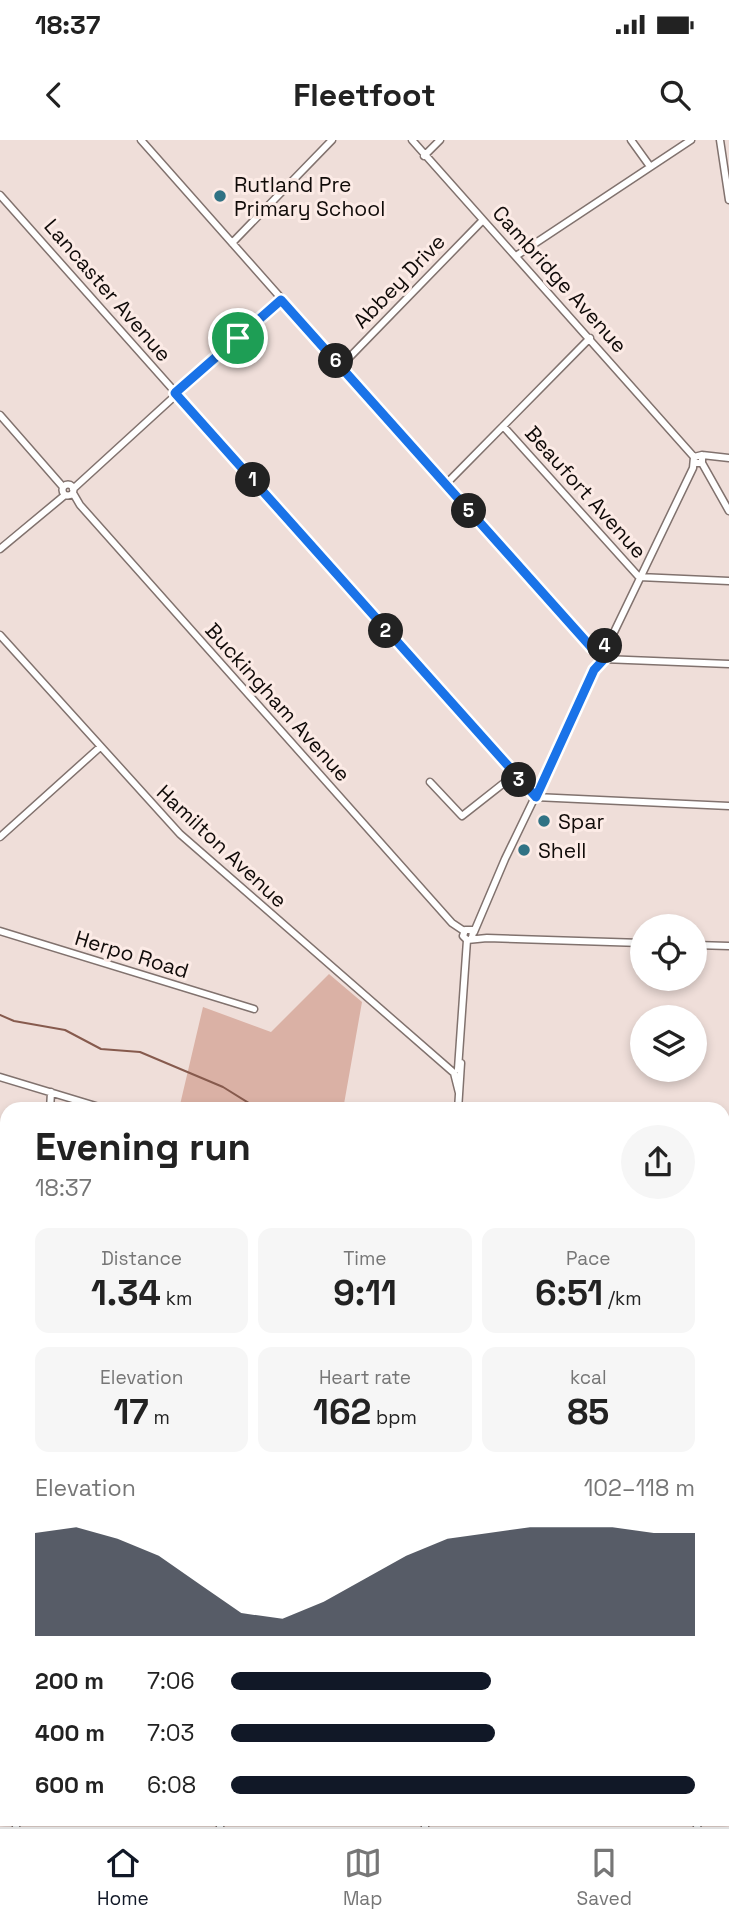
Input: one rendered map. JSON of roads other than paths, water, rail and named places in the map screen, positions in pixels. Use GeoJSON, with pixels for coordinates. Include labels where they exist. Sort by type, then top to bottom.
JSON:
{"type":"FeatureCollection","features":[{"type":"Feature","properties":{"kind":"street"},"geometry":{"type":"LineString","coordinates":[[141,140],[591,647],[601,655],[620,659],[729,664]]}},
{"type":"Feature","properties":{"kind":"street"},"geometry":{"type":"LineString","coordinates":[[232,243],[331,140]]}},
{"type":"Feature","properties":{"kind":"street","name":"Cambridge Avenue"},"geometry":{"type":"LineString","coordinates":[[412,140],[683,442],[698,460],[729,511]]}},
{"type":"Feature","properties":{"kind":"street"},"geometry":{"type":"LineString","coordinates":[[424,156],[440,140]]}},
{"type":"Feature","properties":{"kind":"street"},"geometry":{"type":"LineString","coordinates":[[631,140],[649,165]]}},
{"type":"Feature","properties":{"kind":"street"},"geometry":{"type":"LineString","coordinates":[[516,256],[649,165],[691,140]]}},
{"type":"Feature","properties":{"kind":"street"},"geometry":{"type":"LineString","coordinates":[[720,140],[729,200]]}},
{"type":"Feature","properties":{"kind":"street","name":"Lancaster Avenue"},"geometry":{"type":"LineString","coordinates":[[0,195],[536,797]]}},
{"type":"Feature","properties":{"kind":"street","name":"Abbey Drive"},"geometry":{"type":"LineString","coordinates":[[341,366],[482,220]]}},
{"type":"Feature","properties":{"kind":"street"},"geometry":{"type":"LineString","coordinates":[[0,549],[281,300]]}},
{"type":"Feature","properties":{"kind":"street"},"geometry":{"type":"LineString","coordinates":[[445,485],[590,338]]}},
{"type":"Feature","properties":{"kind":"street","name":"Buckingham Avenue"},"geometry":{"type":"LineString","coordinates":[[0,415],[451,921],[469,934]]}},
{"type":"Feature","properties":{"kind":"street","name":"Beaufort Avenue"},"geometry":{"type":"LineString","coordinates":[[503,426],[639,577],[729,581]]}},
{"type":"Feature","properties":{"kind":"street"},"geometry":{"type":"LineString","coordinates":[[458,1102],[457,1073],[460,1058],[464,952],[469,934],[479,918],[601,655],[687,479],[698,460],[725,457]]}},
{"type":"Feature","properties":{"kind":"street","name":"Hamilton Avenue"},"geometry":{"type":"LineString","coordinates":[[0,635],[180,834],[441,1063],[457,1073]]}},
{"type":"Feature","properties":{"kind":"street"},"geometry":{"type":"LineString","coordinates":[[0,836],[100,748]]}},
{"type":"Feature","properties":{"kind":"street"},"geometry":{"type":"LineString","coordinates":[[430,782],[462,816],[514,775]]}},
{"type":"Feature","properties":{"kind":"street"},"geometry":{"type":"LineString","coordinates":[[536,797],[729,806]]}},
{"type":"Feature","properties":{"kind":"street","name":"Herpo Road"},"geometry":{"type":"LineString","coordinates":[[0,932],[254,1009]]}},
{"type":"Feature","properties":{"kind":"street"},"geometry":{"type":"LineString","coordinates":[[469,934],[487,938],[630,943]]}},
{"type":"Feature","properties":{"kind":"street"},"geometry":{"type":"LineString","coordinates":[[707,945],[729,946]]}},
{"type":"Feature","properties":{"kind":"street"},"geometry":{"type":"LineString","coordinates":[[0,1077],[83,1102]]}},
{"type":"Feature","properties":{"kind":"street"},"geometry":{"type":"LineString","coordinates":[[50,1102],[51,1092]]}},
{"type":"Feature","properties":{"kind":"waterway"},"geometry":{"type":"LineString","coordinates":[[0,1015],[14,1021],[65,1030],[101,1049],[140,1052],[223,1087],[247,1102]]}},
{"type":"Feature","properties":{"kind":"place","name":"Rutland Pre Primary School"},"geometry":{"type":"Point","coordinates":[220,196]}},
{"type":"Feature","properties":{"kind":"place","name":"Spar"},"geometry":{"type":"Point","coordinates":[544,821]}},
{"type":"Feature","properties":{"kind":"place","name":"Shell"},"geometry":{"type":"Point","coordinates":[524,850]}}]}
